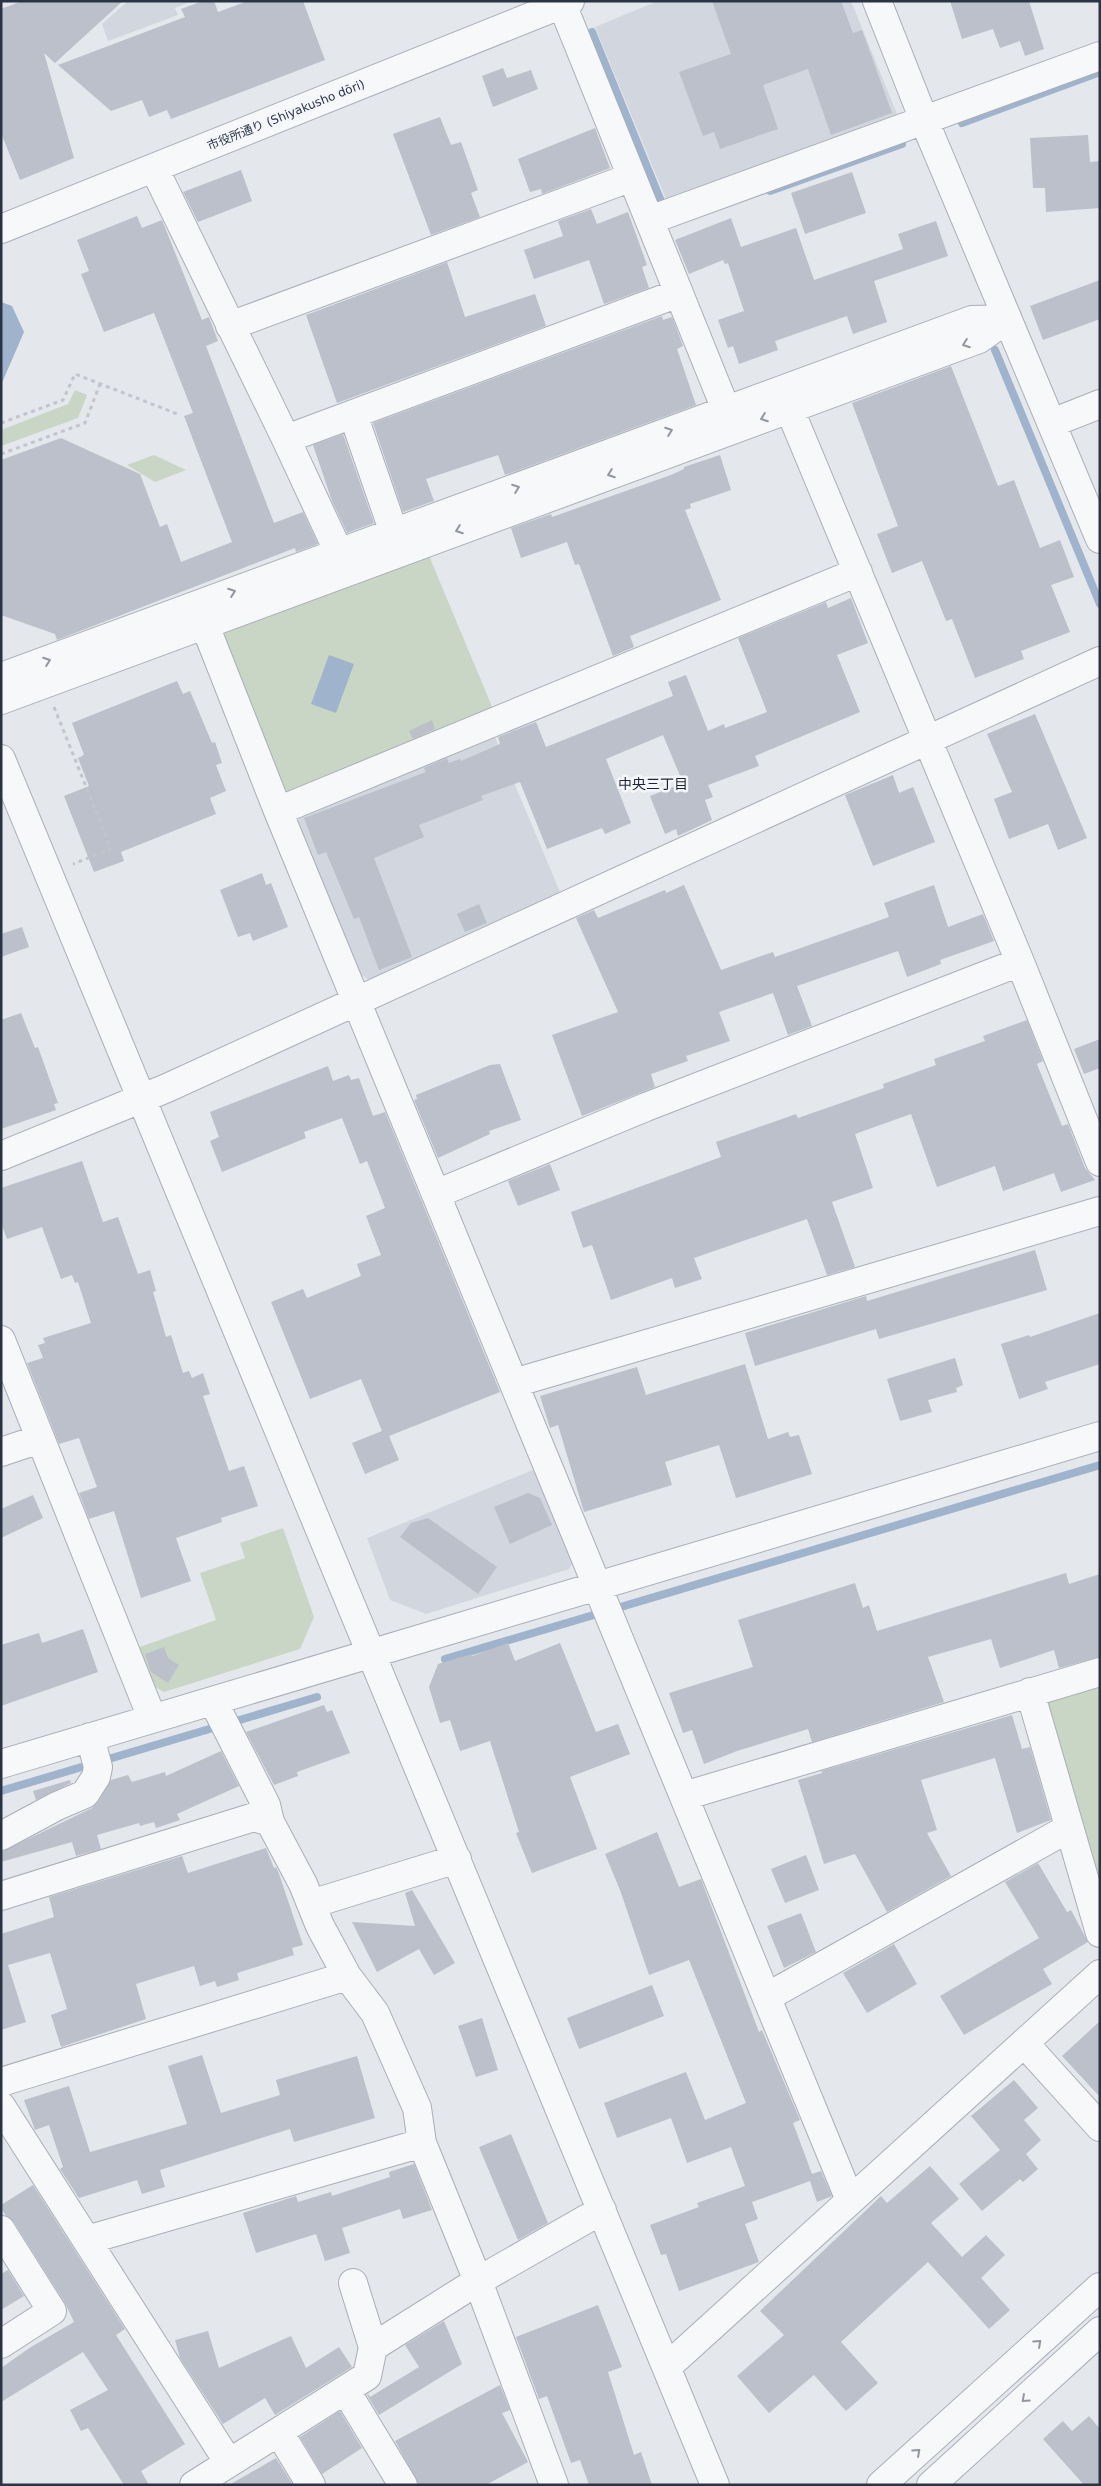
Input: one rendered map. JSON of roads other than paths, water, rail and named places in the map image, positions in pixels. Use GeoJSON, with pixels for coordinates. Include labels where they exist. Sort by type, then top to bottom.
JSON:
{"type":"FeatureCollection","features":[{"type":"Feature","properties":{"kind":"street"},"geometry":{"type":"LineString","coordinates":[[877,1],[924,120],[1100,539]]}},
{"type":"Feature","properties":{"kind":"street"},"geometry":{"type":"LineString","coordinates":[[566,3],[632,177],[661,216],[679,293],[730,420]]}},
{"type":"Feature","properties":{"kind":"street","name":"市役所通り (Shiyakusho dōri)"},"geometry":{"type":"LineString","coordinates":[[1,230],[154,168],[529,7],[566,3]]}},
{"type":"Feature","properties":{"kind":"street"},"geometry":{"type":"LineString","coordinates":[[661,216],[1100,56]]}},
{"type":"Feature","properties":{"kind":"street"},"geometry":{"type":"LineString","coordinates":[[154,168],[286,439],[343,562]]}},
{"type":"Feature","properties":{"kind":"street"},"geometry":{"type":"LineString","coordinates":[[230,326],[632,177]]}},
{"type":"Feature","properties":{"kind":"street"},"geometry":{"type":"LineString","coordinates":[[286,439],[679,293]]}},
{"type":"Feature","properties":{"kind":"street"},"geometry":{"type":"LineString","coordinates":[[1,677],[200,614],[730,420],[786,399],[972,320],[1007,319]]}},
{"type":"Feature","properties":{"kind":"street"},"geometry":{"type":"LineString","coordinates":[[786,399],[1020,962],[1100,1162]]}},
{"type":"Feature","properties":{"kind":"street"},"geometry":{"type":"LineString","coordinates":[[1052,423],[1100,404]]}},
{"type":"Feature","properties":{"kind":"street"},"geometry":{"type":"LineString","coordinates":[[353,414],[394,533]]}},
{"type":"Feature","properties":{"kind":"street"},"geometry":{"type":"LineString","coordinates":[[343,562],[394,533],[730,420]]}},
{"type":"Feature","properties":{"kind":"street"},"geometry":{"type":"LineString","coordinates":[[278,810],[858,572]]}},
{"type":"Feature","properties":{"kind":"street"},"geometry":{"type":"LineString","coordinates":[[1,700],[200,614]]}},
{"type":"Feature","properties":{"kind":"street"},"geometry":{"type":"LineString","coordinates":[[200,614],[278,810],[850,2200]]}},
{"type":"Feature","properties":{"kind":"street"},"geometry":{"type":"LineString","coordinates":[[1,1156],[141,1100],[1100,661]]}},
{"type":"Feature","properties":{"kind":"street"},"geometry":{"type":"LineString","coordinates":[[1,759],[716,2485]]}},
{"type":"Feature","properties":{"kind":"street"},"geometry":{"type":"LineString","coordinates":[[436,1194],[646,1107],[1020,962]]}},
{"type":"Feature","properties":{"kind":"street"},"geometry":{"type":"LineString","coordinates":[[514,1383],[1100,1211]]}},
{"type":"Feature","properties":{"kind":"street"},"geometry":{"type":"LineString","coordinates":[[1,1340],[152,1718]]}},
{"type":"Feature","properties":{"kind":"street"},"geometry":{"type":"LineString","coordinates":[[1,1764],[95,1754],[152,1718],[220,1717],[371,1654],[604,1602],[1100,1436]]}},
{"type":"Feature","properties":{"kind":"street"},"geometry":{"type":"LineString","coordinates":[[1,1452],[40,1439]]}},
{"type":"Feature","properties":{"kind":"street"},"geometry":{"type":"LineString","coordinates":[[684,1796],[1100,1672]]}},
{"type":"Feature","properties":{"kind":"street"},"geometry":{"type":"LineString","coordinates":[[1030,1692],[1100,1933]]}},
{"type":"Feature","properties":{"kind":"street"},"geometry":{"type":"LineString","coordinates":[[220,1717],[266,1805],[270,1822],[303,1884],[320,1926],[347,1976],[374,2013],[418,2108],[422,2143],[478,2281],[554,2485]]}},
{"type":"Feature","properties":{"kind":"street"},"geometry":{"type":"LineString","coordinates":[[1,1836],[57,1806],[85,1794],[96,1777],[95,1754]]}},
{"type":"Feature","properties":{"kind":"street"},"geometry":{"type":"LineString","coordinates":[[1,1896],[254,1818],[270,1822]]}},
{"type":"Feature","properties":{"kind":"street"},"geometry":{"type":"LineString","coordinates":[[767,1997],[1069,1828]]}},
{"type":"Feature","properties":{"kind":"street"},"geometry":{"type":"LineString","coordinates":[[311,1904],[457,1859]]}},
{"type":"Feature","properties":{"kind":"street"},"geometry":{"type":"LineString","coordinates":[[667,2367],[1100,1974]]}},
{"type":"Feature","properties":{"kind":"street"},"geometry":{"type":"LineString","coordinates":[[1,2082],[347,1976]]}},
{"type":"Feature","properties":{"kind":"street"},"geometry":{"type":"LineString","coordinates":[[1024,2043],[1100,2127]]}},
{"type":"Feature","properties":{"kind":"street"},"geometry":{"type":"LineString","coordinates":[[1,2106],[229,2463]]}},
{"type":"Feature","properties":{"kind":"street"},"geometry":{"type":"LineString","coordinates":[[87,2240],[422,2143]]}},
{"type":"Feature","properties":{"kind":"street"},"geometry":{"type":"LineString","coordinates":[[373,2346],[478,2281],[602,2210]]}},
{"type":"Feature","properties":{"kind":"street"},"geometry":{"type":"LineString","coordinates":[[1,2230],[52,2311],[1,2344]]}},
{"type":"Feature","properties":{"kind":"street"},"geometry":{"type":"LineString","coordinates":[[194,2485],[367,2376],[373,2346],[353,2283]]}},
{"type":"Feature","properties":{"kind":"street"},"geometry":{"type":"LineString","coordinates":[[881,2485],[1100,2287]]}},
{"type":"Feature","properties":{"kind":"street"},"geometry":{"type":"LineString","coordinates":[[931,2485],[1100,2331]]}},
{"type":"Feature","properties":{"kind":"street"},"geometry":{"type":"LineString","coordinates":[[346,2390],[403,2485]]}},
{"type":"Feature","properties":{"kind":"street"},"geometry":{"type":"LineString","coordinates":[[279,2432],[311,2485]]}},
{"type":"Feature","properties":{"kind":"water"},"geometry":{"type":"Polygon","coordinates":[[[1,302],[12,306],[24,332],[1,385],[1,302]]]}},
{"type":"Feature","properties":{"kind":"water"},"geometry":{"type":"Polygon","coordinates":[[[329,655],[354,664],[336,713],[311,704],[329,655]]]}},
{"type":"Feature","properties":{"kind":"waterway"},"geometry":{"type":"LineString","coordinates":[[592,32],[665,211]]}},
{"type":"Feature","properties":{"kind":"waterway"},"geometry":{"type":"LineString","coordinates":[[962,123],[1100,72]]}},
{"type":"Feature","properties":{"kind":"waterway"},"geometry":{"type":"LineString","coordinates":[[770,191],[902,144]]}},
{"type":"Feature","properties":{"kind":"waterway"},"geometry":{"type":"LineString","coordinates":[[995,350],[1100,604]]}},
{"type":"Feature","properties":{"kind":"waterway"},"geometry":{"type":"LineString","coordinates":[[445,1659],[1100,1465]]}},
{"type":"Feature","properties":{"kind":"waterway"},"geometry":{"type":"LineString","coordinates":[[1,1791],[317,1697]]}},
{"type":"Feature","properties":{"kind":"district","name":"中央三丁目"},"geometry":{"type":"Point","coordinates":[653,784]}}]}
